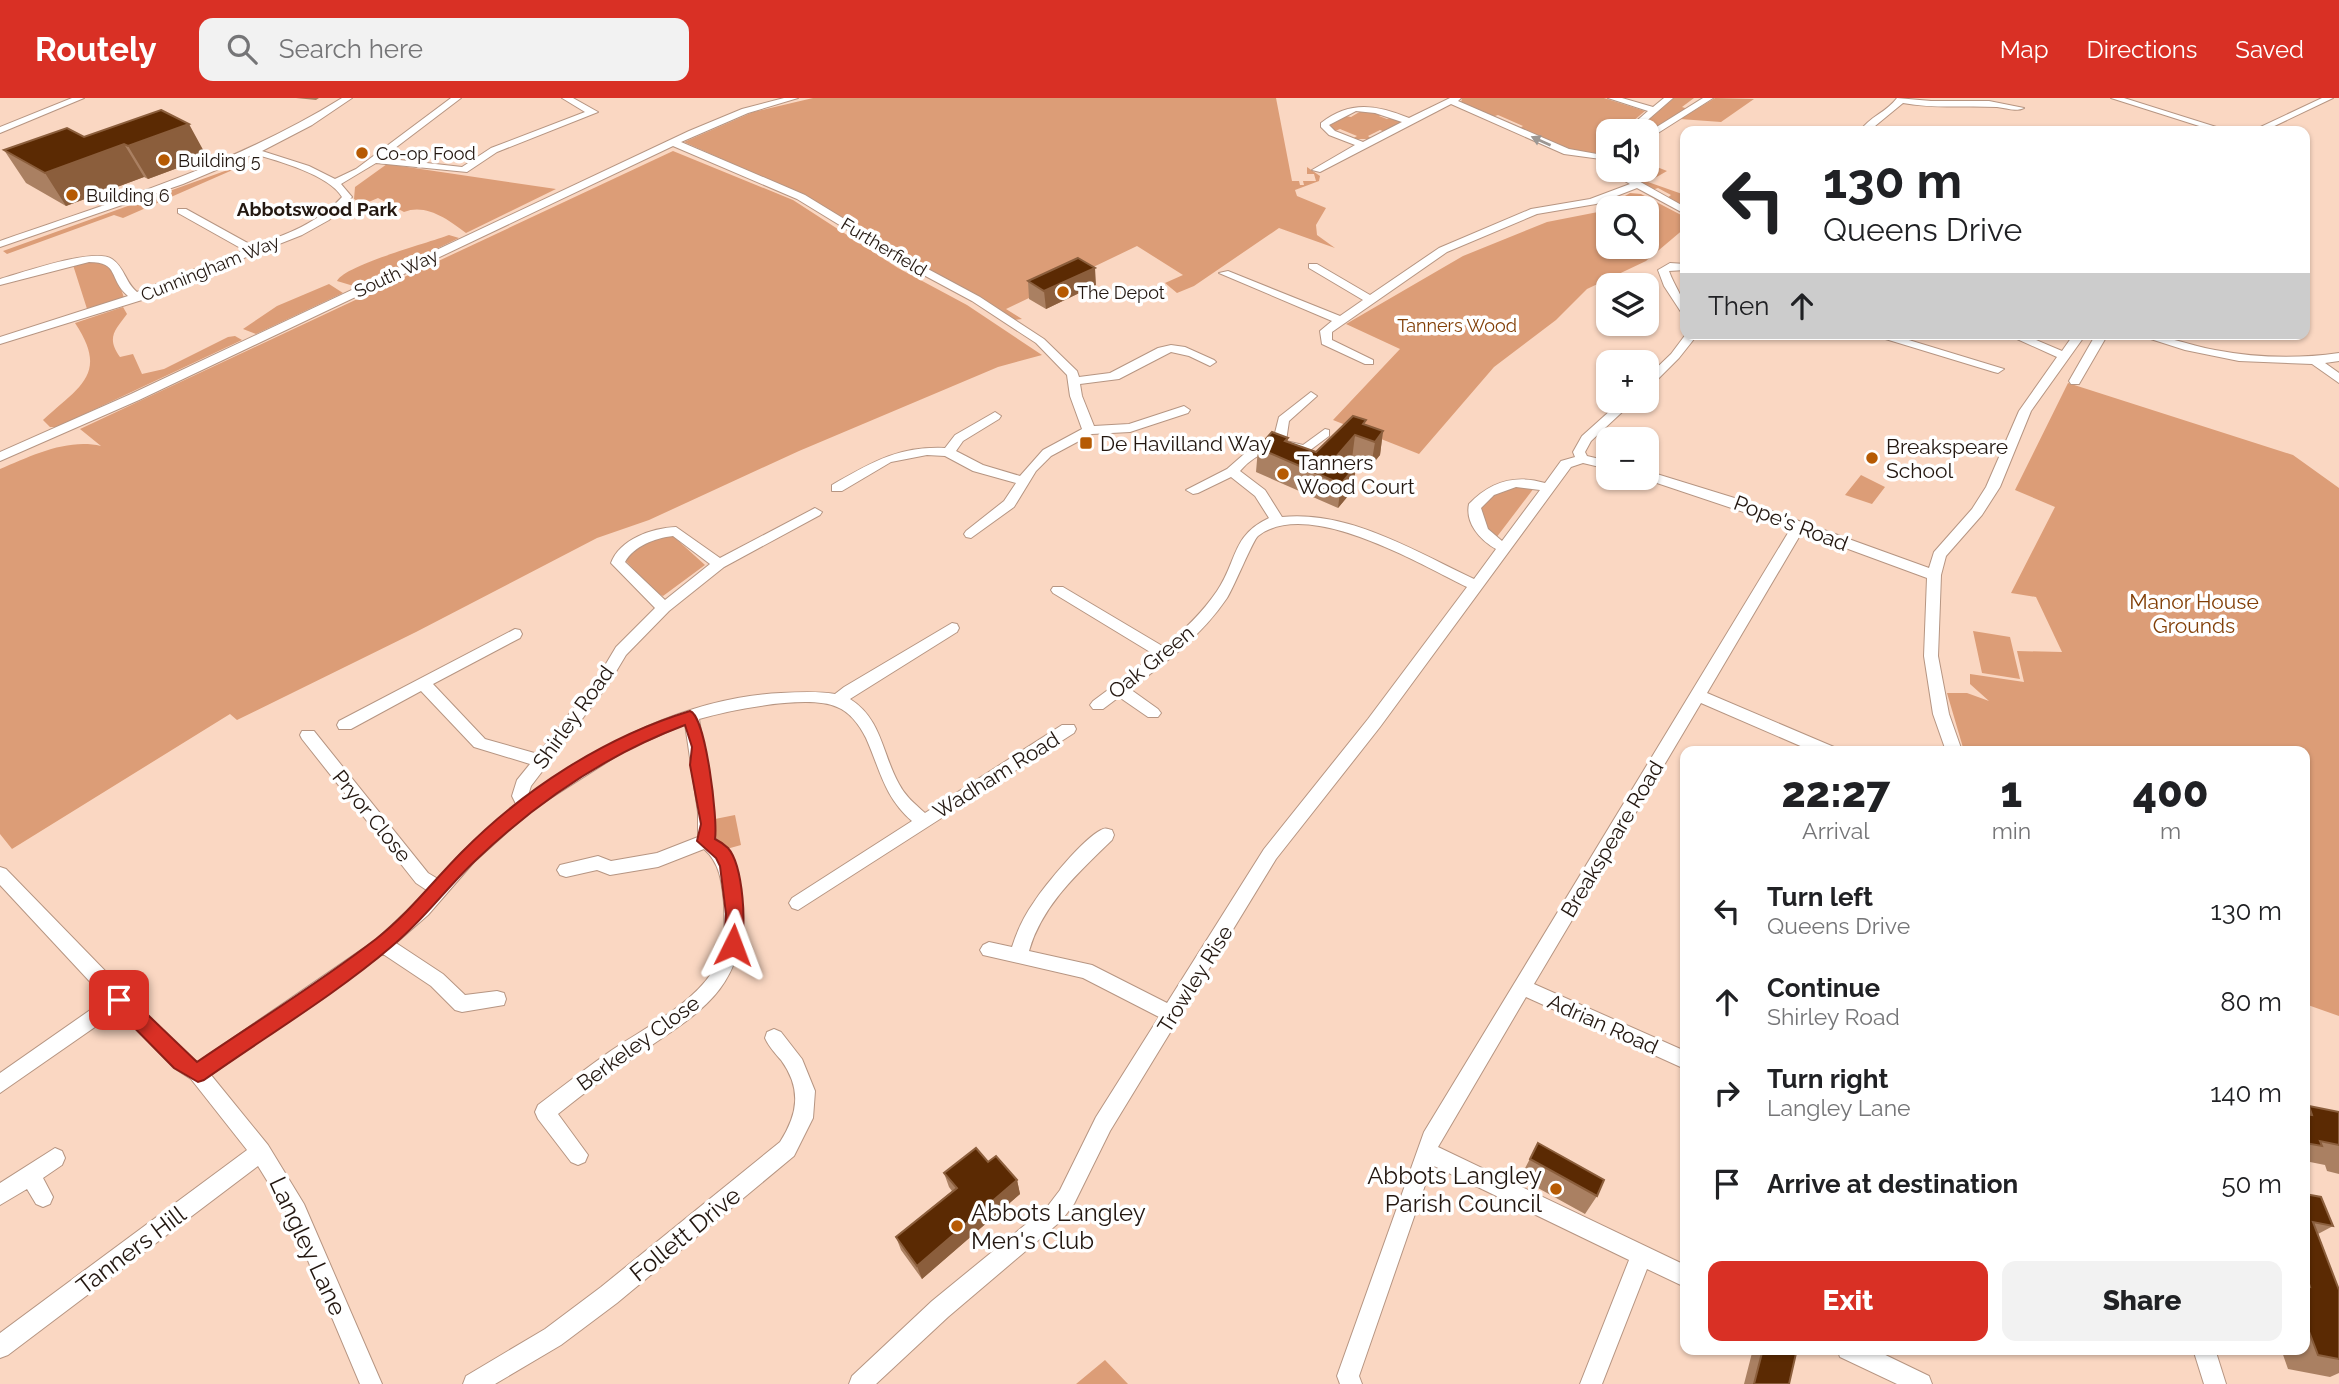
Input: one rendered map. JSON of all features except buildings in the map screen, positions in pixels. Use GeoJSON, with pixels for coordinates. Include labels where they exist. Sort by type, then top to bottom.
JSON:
{"type":"FeatureCollection","features":[{"type":"Feature","properties":{"kind":"street"},"geometry":{"type":"LineString","coordinates":[[0,130],[80,98]]}},
{"type":"Feature","properties":{"kind":"street"},"geometry":{"type":"LineString","coordinates":[[0,244],[252,151],[315,120],[348,98]]}},
{"type":"Feature","properties":{"kind":"street"},"geometry":{"type":"LineString","coordinates":[[252,151],[300,165],[333,184],[372,160],[457,98]]}},
{"type":"Feature","properties":{"kind":"street"},"geometry":{"type":"LineString","coordinates":[[372,160],[464,170],[494,150],[593,112],[566,98]]}},
{"type":"Feature","properties":{"kind":"street","name":"South Way"},"geometry":{"type":"LineString","coordinates":[[0,457],[135,397],[673,142],[734,115],[794,98]]}},
{"type":"Feature","properties":{"kind":"street"},"geometry":{"type":"LineString","coordinates":[[1612,98],[1655,110]]}},
{"type":"Feature","properties":{"kind":"street"},"geometry":{"type":"LineString","coordinates":[[1644,119],[1669,98]]}},
{"type":"Feature","properties":{"kind":"street"},"geometry":{"type":"LineString","coordinates":[[1659,129],[1709,98]]}},
{"type":"Feature","properties":{"kind":"street"},"geometry":{"type":"LineString","coordinates":[[2115,98],[2207,126]]}},
{"type":"Feature","properties":{"kind":"street"},"geometry":{"type":"LineString","coordinates":[[2268,126],[2329,98]]}},
{"type":"Feature","properties":{"kind":"street"},"geometry":{"type":"LineString","coordinates":[[1867,126],[1902,99],[1919,102],[1984,99],[2014,105]]}},
{"type":"Feature","properties":{"kind":"street"},"geometry":{"type":"LineString","coordinates":[[1317,170],[1454,100],[1571,153],[1596,156]]}},
{"type":"Feature","properties":{"kind":"street"},"geometry":{"type":"LineString","coordinates":[[2292,126],[2338,106]]}},
{"type":"Feature","properties":{"kind":"street"},"geometry":{"type":"LineString","coordinates":[[1363,145],[1332,133],[1325,127],[1325,122],[1362,107],[1374,108],[1410,122]]}},
{"type":"Feature","properties":{"kind":"street","name":"Furtherfield"},"geometry":{"type":"LineString","coordinates":[[673,142],[801,197],[909,264],[976,299],[1056,355],[1076,381],[1076,396],[1089,430]]}},
{"type":"Feature","properties":{"kind":"street"},"geometry":{"type":"LineString","coordinates":[[1631,182],[1680,208]]}},
{"type":"Feature","properties":{"kind":"street","name":"Cunningham Way"},"geometry":{"type":"LineString","coordinates":[[0,341],[86,317],[138,298],[324,219],[347,197],[346,192],[333,184]]}},
{"type":"Feature","properties":{"kind":"street"},"geometry":{"type":"LineString","coordinates":[[1369,362],[1326,342],[1326,331],[1455,245],[1535,211],[1592,202],[1636,185]]}},
{"type":"Feature","properties":{"kind":"street"},"geometry":{"type":"LineString","coordinates":[[182,211],[252,250]]}},
{"type":"Feature","properties":{"kind":"street"},"geometry":{"type":"LineString","coordinates":[[0,282],[82,260],[101,258],[118,269],[122,285],[138,298]]}},
{"type":"Feature","properties":{"kind":"street"},"geometry":{"type":"LineString","coordinates":[[1680,267],[1670,266],[1663,270],[1680,302]]}},
{"type":"Feature","properties":{"kind":"street"},"geometry":{"type":"LineString","coordinates":[[1313,267],[1370,300]]}},
{"type":"Feature","properties":{"kind":"street"},"geometry":{"type":"LineString","coordinates":[[1224,273],[1339,320]]}},
{"type":"Feature","properties":{"kind":"street"},"geometry":{"type":"LineString","coordinates":[[1659,371],[1687,340]]}},
{"type":"Feature","properties":{"kind":"street"},"geometry":{"type":"LineString","coordinates":[[1896,340],[1998,369]]}},
{"type":"Feature","properties":{"kind":"street"},"geometry":{"type":"LineString","coordinates":[[2026,340],[2064,356]]}},
{"type":"Feature","properties":{"kind":"street"},"geometry":{"type":"LineString","coordinates":[[1952,746],[1941,714],[1931,656],[1934,575],[1945,547],[1977,512],[1993,487],[2025,411],[2076,340]]}},
{"type":"Feature","properties":{"kind":"street"},"geometry":{"type":"LineString","coordinates":[[2075,381],[2099,340]]}},
{"type":"Feature","properties":{"kind":"street"},"geometry":{"type":"LineString","coordinates":[[2166,340],[2232,356],[2315,361],[2339,357]]}},
{"type":"Feature","properties":{"kind":"street"},"geometry":{"type":"LineString","coordinates":[[1076,381],[1121,374],[1169,348],[1188,350],[1210,362]]}},
{"type":"Feature","properties":{"kind":"street"},"geometry":{"type":"LineString","coordinates":[[2315,361],[2339,379]]}},
{"type":"Feature","properties":{"kind":"street"},"geometry":{"type":"LineString","coordinates":[[1279,443],[1280,427],[1311,396]]}},
{"type":"Feature","properties":{"kind":"street"},"geometry":{"type":"LineString","coordinates":[[1282,402],[1297,408]]}},
{"type":"Feature","properties":{"kind":"street"},"geometry":{"type":"LineString","coordinates":[[971,534],[1009,504],[1023,481],[1047,453],[1089,430],[1130,428],[1184,410]]}},
{"type":"Feature","properties":{"kind":"street"},"geometry":{"type":"LineString","coordinates":[[1596,462],[1582,459],[1579,452],[1586,439],[1615,413]]}},
{"type":"Feature","properties":{"kind":"street"},"geometry":{"type":"LineString","coordinates":[[948,452],[959,438],[995,416]]}},
{"type":"Feature","properties":{"kind":"street"},"geometry":{"type":"LineString","coordinates":[[1193,490],[1231,472],[1240,462],[1267,444],[1279,443],[1305,450],[1325,433]]}},
{"type":"Feature","properties":{"kind":"street"},"geometry":{"type":"LineString","coordinates":[[837,488],[896,456],[918,451],[948,452],[978,468],[1023,481]]}},
{"type":"Feature","properties":{"kind":"street","name":"Trowley Rise"},"geometry":{"type":"LineString","coordinates":[[860,1384],[940,1309],[1054,1214],[1067,1197],[1104,1124],[1270,854],[1374,723],[1547,488],[1566,464],[1582,459]]}},
{"type":"Feature","properties":{"kind":"street"},"geometry":{"type":"LineString","coordinates":[[1231,472],[1260,493],[1277,520],[1310,519],[1338,527],[1475,585]]}},
{"type":"Feature","properties":{"kind":"street","name":"Pope's Road"},"geometry":{"type":"LineString","coordinates":[[1659,478],[1701,490],[1934,575]]}},
{"type":"Feature","properties":{"kind":"street"},"geometry":{"type":"LineString","coordinates":[[1504,547],[1486,539],[1479,530],[1474,507],[1487,492],[1525,480],[1547,488]]}},
{"type":"Feature","properties":{"kind":"street","name":"Shirley Road"},"geometry":{"type":"LineString","coordinates":[[526,806],[520,796],[523,784],[603,681],[621,650],[664,608],[719,564],[815,512]]}},
{"type":"Feature","properties":{"kind":"street","name":"Oak Green"},"geometry":{"type":"LineString","coordinates":[[1098,705],[1186,637],[1221,597],[1253,532],[1277,520]]}},
{"type":"Feature","properties":{"kind":"street","name":"Breakspeare Road"},"geometry":{"type":"LineString","coordinates":[[1351,1384],[1348,1376],[1432,1139],[1799,526]]}},
{"type":"Feature","properties":{"kind":"street"},"geometry":{"type":"LineString","coordinates":[[664,608],[618,563],[624,551],[658,534],[676,531],[719,564]]}},
{"type":"Feature","properties":{"kind":"street"},"geometry":{"type":"LineString","coordinates":[[1058,590],[1164,654]]}},
{"type":"Feature","properties":{"kind":"street"},"geometry":{"type":"LineString","coordinates":[[839,700],[849,691],[952,628]]}},
{"type":"Feature","properties":{"kind":"street"},"geometry":{"type":"LineString","coordinates":[[345,726],[515,634]]}},
{"type":"Feature","properties":{"kind":"street"},"geometry":{"type":"LineString","coordinates":[[423,683],[480,743],[542,761]]}},
{"type":"Feature","properties":{"kind":"street"},"geometry":{"type":"LineString","coordinates":[[1119,689],[1153,713]]}},
{"type":"Feature","properties":{"kind":"street"},"geometry":{"type":"LineString","coordinates":[[1699,696],[1816,746]]}},
{"type":"Feature","properties":{"kind":"street"},"geometry":{"type":"LineString","coordinates":[[198,1073],[383,944],[443,887],[468,857],[526,806],[573,771],[649,732],[690,716],[745,700],[839,700],[867,722],[900,799],[923,821]]}},
{"type":"Feature","properties":{"kind":"street"},"geometry":{"type":"LineString","coordinates":[[566,870],[598,863],[610,868],[658,860],[706,841],[709,824],[698,765],[700,747],[690,716]]}},
{"type":"Feature","properties":{"kind":"street","name":"Wadham Road"},"geometry":{"type":"LineString","coordinates":[[798,903],[1068,729]]}},
{"type":"Feature","properties":{"kind":"street","name":"Pryor Close"},"geometry":{"type":"LineString","coordinates":[[308,735],[422,878],[428,884],[443,887]]}},
{"type":"Feature","properties":{"kind":"street"},"geometry":{"type":"LineString","coordinates":[[1018,956],[1021,939],[1044,904],[1106,835]]}},
{"type":"Feature","properties":{"kind":"street","name":"Berkeley Close"},"geometry":{"type":"LineString","coordinates":[[578,1155],[545,1112],[621,1054],[687,1013],[714,986],[726,966],[733,945],[735,914],[728,866],[722,853],[706,841]]}},
{"type":"Feature","properties":{"kind":"street","name":"Langley Lane"},"geometry":{"type":"LineString","coordinates":[[0,874],[119,1000],[181,1062],[198,1073],[261,1152],[297,1211],[370,1384]]}},
{"type":"Feature","properties":{"kind":"street"},"geometry":{"type":"LineString","coordinates":[[383,944],[437,979],[458,1010],[497,999]]}},
{"type":"Feature","properties":{"kind":"street"},"geometry":{"type":"LineString","coordinates":[[989,950],[1086,971],[1172,1015]]}},
{"type":"Feature","properties":{"kind":"street","name":"Adrian Road"},"geometry":{"type":"LineString","coordinates":[[1522,987],[1680,1058]]}},
{"type":"Feature","properties":{"kind":"street"},"geometry":{"type":"LineString","coordinates":[[0,1084],[119,1000]]}},
{"type":"Feature","properties":{"kind":"street","name":"Follett Drive"},"geometry":{"type":"LineString","coordinates":[[474,1384],[552,1337],[609,1295],[788,1149],[804,1120],[806,1088],[803,1076],[789,1054],[774,1038]]}},
{"type":"Feature","properties":{"kind":"street","name":"Tanners Hill"},"geometry":{"type":"LineString","coordinates":[[0,1347],[261,1152]]}},
{"type":"Feature","properties":{"kind":"street"},"geometry":{"type":"LineString","coordinates":[[1427,1152],[1680,1274]]}},
{"type":"Feature","properties":{"kind":"street"},"geometry":{"type":"LineString","coordinates":[[0,1195],[55,1158]]}},
{"type":"Feature","properties":{"kind":"street"},"geometry":{"type":"LineString","coordinates":[[30,1176],[43,1197]]}},
{"type":"Feature","properties":{"kind":"street"},"geometry":{"type":"LineString","coordinates":[[1591,1384],[1641,1256]]}},
{"type":"Feature","properties":{"kind":"street"},"geometry":{"type":"LineString","coordinates":[[1861,1355],[1921,1384]]}},
{"type":"Feature","properties":{"kind":"street"},"geometry":{"type":"LineString","coordinates":[[2206,1355],[2215,1384]]}},
{"type":"Feature","properties":{"kind":"green space"},"geometry":{"type":"Polygon","coordinates":[[[813,98],[1276,98],[1292,181],[1299,181],[1300,185],[1304,185],[1303,181],[1316,181],[1314,174],[1307,174],[1307,167],[1320,176],[1319,181],[1295,190],[1297,196],[1326,208],[1316,225],[1317,235],[1335,248],[1279,228],[1194,286],[1177,293],[1165,283],[1183,275],[1137,246],[1006,309],[1022,319],[1013,320],[803,195],[684,142],[753,112],[813,98]]]}},
{"type":"Feature","properties":{"kind":"green space"},"geometry":{"type":"Polygon","coordinates":[[[1462,98],[1604,98],[1645,111],[1635,119],[1596,119],[1596,155],[1577,153],[1518,129],[1523,126],[1498,115],[1492,117],[1461,103],[1462,98]]]}},
{"type":"Feature","properties":{"kind":"green space"},"geometry":{"type":"Polygon","coordinates":[[[1674,98],[1694,98],[1682,107],[1688,109],[1659,127],[1659,119],[1650,119],[1674,98]]]}},
{"type":"Feature","properties":{"kind":"green space"},"geometry":{"type":"Polygon","coordinates":[[[1715,98],[1754,99],[1721,122],[1680,119],[1715,98]]]}},
{"type":"Feature","properties":{"kind":"green space"},"geometry":{"type":"Polygon","coordinates":[[[1361,111],[1383,114],[1379,116],[1387,119],[1392,117],[1402,123],[1385,132],[1380,130],[1368,136],[1372,139],[1352,139],[1357,136],[1340,129],[1335,131],[1329,126],[1361,111]]]}},
{"type":"Feature","properties":{"kind":"green space"},"geometry":{"type":"Polygon","coordinates":[[[673,151],[793,200],[898,268],[967,305],[1042,355],[998,367],[799,451],[649,520],[597,538],[416,632],[237,720],[230,714],[12,849],[0,834],[0,469],[62,446],[101,446],[80,429],[673,151]]]}},
{"type":"Feature","properties":{"kind":"green space"},"geometry":{"type":"Polygon","coordinates":[[[258,159],[123,218],[114,215],[7,254],[3,251],[258,159]]]}},
{"type":"Feature","properties":{"kind":"green space"},"geometry":{"type":"Polygon","coordinates":[[[387,164],[556,189],[466,233],[445,218],[429,211],[404,212],[378,198],[364,204],[354,199],[355,187],[387,164]]]}},
{"type":"Feature","properties":{"kind":"green space"},"geometry":{"type":"Polygon","coordinates":[[[1659,168],[1667,171],[1659,176],[1659,168]]]}},
{"type":"Feature","properties":{"kind":"green space"},"geometry":{"type":"Polygon","coordinates":[[[1639,182],[1648,182],[1680,193],[1680,204],[1667,198],[1671,195],[1658,188],[1652,190],[1639,182]]]}},
{"type":"Feature","properties":{"kind":"green space","name":"Tanners Wood"},"geometry":{"type":"Polygon","coordinates":[[[1630,193],[1645,196],[1625,196],[1630,193]]]}},
{"type":"Feature","properties":{"kind":"green space","name":"Tanners Wood"},"geometry":{"type":"Polygon","coordinates":[[[1659,203],[1680,214],[1680,232],[1659,250],[1659,203]]]}},
{"type":"Feature","properties":{"kind":"green space","name":"Tanners Wood"},"geometry":{"type":"Polygon","coordinates":[[[1596,212],[1596,259],[1648,259],[1621,273],[1596,273],[1596,285],[1587,289],[1556,320],[1494,367],[1419,454],[1333,420],[1400,349],[1346,324],[1463,256],[1547,222],[1596,212]]]}},
{"type":"Feature","properties":{"kind":"green space"},"geometry":{"type":"Polygon","coordinates":[[[449,235],[459,238],[357,287],[337,281],[355,268],[449,235]]]}},
{"type":"Feature","properties":{"kind":"green space"},"geometry":{"type":"Polygon","coordinates":[[[93,260],[109,266],[116,273],[124,298],[88,312],[73,265],[93,260]]]}},
{"type":"Feature","properties":{"kind":"green space"},"geometry":{"type":"Polygon","coordinates":[[[329,284],[343,293],[256,334],[243,329],[277,306],[329,284]]]}},
{"type":"Feature","properties":{"kind":"green space"},"geometry":{"type":"Polygon","coordinates":[[[123,307],[127,314],[114,334],[113,345],[120,357],[133,354],[142,374],[164,369],[228,337],[235,336],[242,340],[57,427],[50,427],[43,420],[78,388],[90,367],[90,355],[85,340],[75,323],[123,307]]]}},
{"type":"Feature","properties":{"kind":"green space","name":"Manor House Grounds"},"geometry":{"type":"Polygon","coordinates":[[[2068,383],[2293,455],[2339,488],[2339,1016],[2310,1006],[2310,746],[1963,746],[1947,693],[1967,693],[1989,701],[1970,684],[1970,674],[2024,682],[2017,651],[2062,652],[2036,597],[2011,593],[2055,507],[2015,490],[2068,383]]]}},
{"type":"Feature","properties":{"kind":"green space"},"geometry":{"type":"Polygon","coordinates":[[[1861,475],[1885,487],[1872,504],[1845,495],[1861,475]]]}},
{"type":"Feature","properties":{"kind":"green space"},"geometry":{"type":"Polygon","coordinates":[[[1525,485],[1534,488],[1496,538],[1490,536],[1479,508],[1492,494],[1525,485]]]}},
{"type":"Feature","properties":{"kind":"green space"},"geometry":{"type":"Polygon","coordinates":[[[662,535],[673,536],[705,565],[663,596],[655,592],[624,559],[626,554],[662,535]]]}},
{"type":"Feature","properties":{"kind":"green space"},"geometry":{"type":"Polygon","coordinates":[[[1973,631],[2010,637],[2020,679],[1982,673],[1973,631]]]}},
{"type":"Feature","properties":{"kind":"green space"},"geometry":{"type":"Polygon","coordinates":[[[735,815],[741,845],[723,850],[713,836],[715,819],[735,815]]]}},
{"type":"Feature","properties":{"kind":"green space"},"geometry":{"type":"Polygon","coordinates":[[[1105,1360],[1128,1384],[1076,1384],[1105,1360]]]}},
{"type":"Feature","properties":{"kind":"place","name":"Co-op Food"},"geometry":{"type":"Point","coordinates":[362,153]}},
{"type":"Feature","properties":{"kind":"place","name":"Building 5"},"geometry":{"type":"Point","coordinates":[164,160]}},
{"type":"Feature","properties":{"kind":"place","name":"Building 6"},"geometry":{"type":"Point","coordinates":[72,195]}},
{"type":"Feature","properties":{"kind":"place","name":"The Depot"},"geometry":{"type":"Point","coordinates":[1063,292]}},
{"type":"Feature","properties":{"kind":"place","name":"De Havilland Way"},"geometry":{"type":"Point","coordinates":[1086,443]}},
{"type":"Feature","properties":{"kind":"place","name":"Breakspeare School"},"geometry":{"type":"Point","coordinates":[1872,458]}},
{"type":"Feature","properties":{"kind":"place","name":"Tanners Wood Court"},"geometry":{"type":"Point","coordinates":[1283,474]}},
{"type":"Feature","properties":{"kind":"place","name":"Abbots Langley Parish Council"},"geometry":{"type":"Point","coordinates":[1556,1189]}},
{"type":"Feature","properties":{"kind":"place","name":"Abbots Langley Men's Club"},"geometry":{"type":"Point","coordinates":[957,1226]}},
{"type":"Feature","properties":{"kind":"district","name":"Abbotswood Park"},"geometry":{"type":"Point","coordinates":[317,209]}},
{"type":"Feature","properties":{"kind":"route"},"geometry":{"type":"LineString","coordinates":[[119,1000],[181,1062],[198,1073],[383,944],[422,910],[468,857],[501,826],[573,771],[649,732],[690,716],[700,747],[698,765],[709,824],[706,841],[722,853],[728,866],[735,914],[733,945]]}}]}
